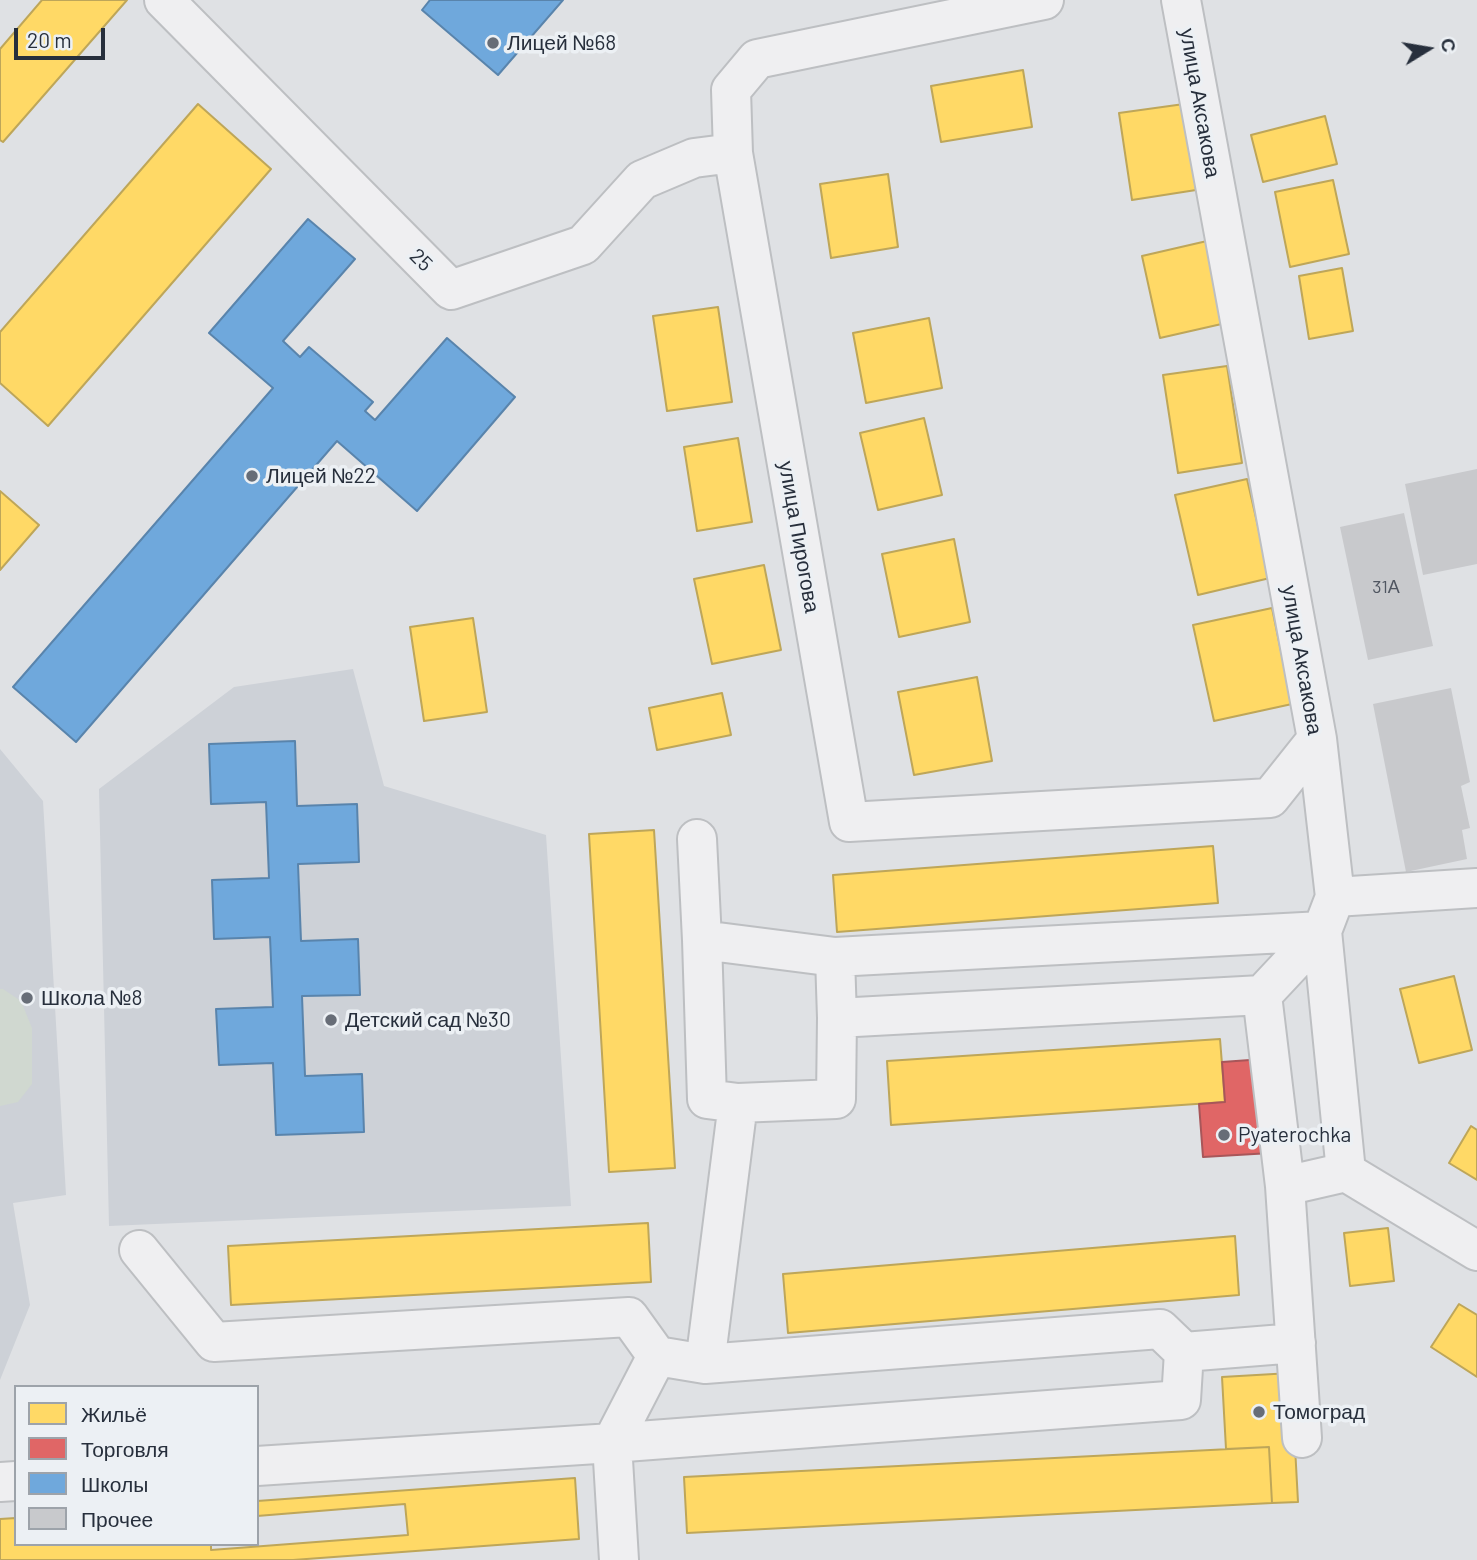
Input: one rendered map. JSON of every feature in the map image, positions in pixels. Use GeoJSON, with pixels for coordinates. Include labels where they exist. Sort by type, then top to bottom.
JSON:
{"type":"FeatureCollection","features":[{"type":"Feature","properties":{"kind":"street","name":"25"},"geometry":{"type":"LineString","coordinates":[[164,0],[452,290],[583,245],[642,180],[694,158],[733,153]]}},
{"type":"Feature","properties":{"kind":"street","name":"улица Пирогова"},"geometry":{"type":"LineString","coordinates":[[1044,0],[757,59],[731,90],[733,153],[849,822],[1270,798],[1317,739]]}},
{"type":"Feature","properties":{"kind":"street","name":"улица Аксакова"},"geometry":{"type":"LineString","coordinates":[[1181,0],[1317,739],[1346,1172]]}},
{"type":"Feature","properties":{"kind":"street"},"geometry":{"type":"LineString","coordinates":[[697,839],[707,1099],[738,1103],[836,1099],[838,1018],[835,957]]}},
{"type":"Feature","properties":{"kind":"street"},"geometry":{"type":"LineString","coordinates":[[702,940],[835,957],[1328,914],[1477,888]]}},
{"type":"Feature","properties":{"kind":"street"},"geometry":{"type":"LineString","coordinates":[[1302,1438],[1285,1186],[1262,995],[1328,914]]}},
{"type":"Feature","properties":{"kind":"street"},"geometry":{"type":"LineString","coordinates":[[838,1018],[1262,995]]}},
{"type":"Feature","properties":{"kind":"street"},"geometry":{"type":"LineString","coordinates":[[705,1364],[738,1103]]}},
{"type":"Feature","properties":{"kind":"street"},"geometry":{"type":"LineString","coordinates":[[1285,1186],[1346,1172],[1477,1251]]}},
{"type":"Feature","properties":{"kind":"street"},"geometry":{"type":"LineString","coordinates":[[139,1250],[214,1342],[629,1317],[656,1356],[705,1364],[1160,1329],[1184,1352],[1296,1343]]}},
{"type":"Feature","properties":{"kind":"street"},"geometry":{"type":"LineString","coordinates":[[259,1466],[612,1443],[1181,1400],[1184,1352]]}},
{"type":"Feature","properties":{"kind":"street"},"geometry":{"type":"LineString","coordinates":[[619,1560],[612,1443],[656,1356]]}},
{"type":"Feature","properties":{"kind":"shaded area","name":"Детский сад №30"},"geometry":{"type":"Polygon","coordinates":[[[353,669],[384,786],[546,835],[571,1206],[109,1226],[99,789],[234,687],[353,669]]]}},
{"type":"Feature","properties":{"kind":"shaded area","name":"Школа №8"},"geometry":{"type":"Polygon","coordinates":[[[0,749],[43,801],[66,1195],[13,1203],[30,1305],[0,1380],[0,749]]]}},
{"type":"Feature","properties":{"kind":"shaded area"},"geometry":{"type":"Polygon","coordinates":[[[0,989],[21,1001],[32,1028],[32,1084],[18,1102],[0,1106],[0,989]]]}},
{"type":"Feature","properties":{"kind":"building: Жильё"},"geometry":{"type":"Polygon","coordinates":[[[42,0],[127,0],[3,142],[0,140],[0,49],[42,0]]]}},
{"type":"Feature","properties":{"kind":"building: Жильё"},"geometry":{"type":"Polygon","coordinates":[[[1023,70],[1032,127],[941,142],[931,86],[1023,70]]]}},
{"type":"Feature","properties":{"kind":"building: Жильё"},"geometry":{"type":"Polygon","coordinates":[[[198,104],[271,169],[48,426],[0,383],[0,332],[198,104]]]}},
{"type":"Feature","properties":{"kind":"building: Жильё"},"geometry":{"type":"Polygon","coordinates":[[[1184,104],[1196,190],[1132,200],[1119,113],[1184,104]]]}},
{"type":"Feature","properties":{"kind":"building: Жильё"},"geometry":{"type":"Polygon","coordinates":[[[1325,116],[1337,164],[1263,182],[1251,135],[1325,116]]]}},
{"type":"Feature","properties":{"kind":"building: Жильё"},"geometry":{"type":"Polygon","coordinates":[[[888,174],[898,247],[831,258],[820,184],[888,174]]]}},
{"type":"Feature","properties":{"kind":"building: Жильё"},"geometry":{"type":"Polygon","coordinates":[[[1333,180],[1349,254],[1290,267],[1275,192],[1333,180]]]}},
{"type":"Feature","properties":{"kind":"building: Жильё"},"geometry":{"type":"Polygon","coordinates":[[[1207,241],[1226,323],[1160,338],[1142,256],[1207,241]]]}},
{"type":"Feature","properties":{"kind":"building: Жильё"},"geometry":{"type":"Polygon","coordinates":[[[1342,268],[1353,331],[1309,339],[1299,276],[1342,268]]]}},
{"type":"Feature","properties":{"kind":"building: Жильё"},"geometry":{"type":"Polygon","coordinates":[[[718,307],[732,402],[667,411],[653,316],[718,307]]]}},
{"type":"Feature","properties":{"kind":"building: Жильё"},"geometry":{"type":"Polygon","coordinates":[[[929,318],[942,388],[866,403],[853,333],[929,318]]]}},
{"type":"Feature","properties":{"kind":"building: Жильё"},"geometry":{"type":"Polygon","coordinates":[[[1227,366],[1242,463],[1178,473],[1163,375],[1227,366]]]}},
{"type":"Feature","properties":{"kind":"building: Жильё"},"geometry":{"type":"Polygon","coordinates":[[[924,418],[942,495],[878,510],[860,433],[924,418]]]}},
{"type":"Feature","properties":{"kind":"building: Жильё"},"geometry":{"type":"Polygon","coordinates":[[[738,438],[752,522],[697,531],[684,447],[738,438]]]}},
{"type":"Feature","properties":{"kind":"building: Жильё"},"geometry":{"type":"Polygon","coordinates":[[[1247,479],[1270,578],[1198,595],[1175,495],[1247,479]]]}},
{"type":"Feature","properties":{"kind":"building: Жильё"},"geometry":{"type":"Polygon","coordinates":[[[0,491],[39,525],[0,570],[0,491]]]}},
{"type":"Feature","properties":{"kind":"building: Жильё"},"geometry":{"type":"Polygon","coordinates":[[[954,539],[970,622],[899,637],[882,554],[954,539]]]}},
{"type":"Feature","properties":{"kind":"building: Жильё"},"geometry":{"type":"Polygon","coordinates":[[[764,565],[781,650],[712,664],[694,579],[764,565]]]}},
{"type":"Feature","properties":{"kind":"building: Жильё"},"geometry":{"type":"Polygon","coordinates":[[[1272,608],[1292,704],[1214,721],[1193,625],[1272,608]]]}},
{"type":"Feature","properties":{"kind":"building: Жильё"},"geometry":{"type":"Polygon","coordinates":[[[473,618],[487,712],[424,721],[410,627],[473,618]]]}},
{"type":"Feature","properties":{"kind":"building: Жильё"},"geometry":{"type":"Polygon","coordinates":[[[977,677],[992,761],[914,775],[898,692],[977,677]]]}},
{"type":"Feature","properties":{"kind":"building: Жильё"},"geometry":{"type":"Polygon","coordinates":[[[722,693],[731,735],[657,750],[649,708],[722,693]]]}},
{"type":"Feature","properties":{"kind":"building: Жильё"},"geometry":{"type":"Polygon","coordinates":[[[654,830],[675,1168],[609,1172],[589,834],[654,830]]]}},
{"type":"Feature","properties":{"kind":"building: Жильё"},"geometry":{"type":"Polygon","coordinates":[[[1213,846],[1218,903],[837,932],[833,875],[1213,846]]]}},
{"type":"Feature","properties":{"kind":"building: Жильё"},"geometry":{"type":"Polygon","coordinates":[[[1454,976],[1472,1050],[1419,1063],[1400,989],[1454,976]]]}},
{"type":"Feature","properties":{"kind":"building: Жильё"},"geometry":{"type":"Polygon","coordinates":[[[1220,1039],[1225,1102],[891,1125],[887,1061],[1220,1039]]]}},
{"type":"Feature","properties":{"kind":"building: Жильё"},"geometry":{"type":"Polygon","coordinates":[[[1471,1126],[1477,1130],[1477,1180],[1449,1163],[1471,1126]]]}},
{"type":"Feature","properties":{"kind":"building: Жильё"},"geometry":{"type":"Polygon","coordinates":[[[648,1223],[651,1282],[231,1305],[228,1246],[648,1223]]]}},
{"type":"Feature","properties":{"kind":"building: Жильё"},"geometry":{"type":"Polygon","coordinates":[[[1388,1228],[1394,1281],[1350,1286],[1344,1233],[1388,1228]]]}},
{"type":"Feature","properties":{"kind":"building: Жильё"},"geometry":{"type":"Polygon","coordinates":[[[1235,1236],[1239,1295],[788,1333],[783,1274],[1235,1236]]]}},
{"type":"Feature","properties":{"kind":"building: Жильё"},"geometry":{"type":"Polygon","coordinates":[[[1459,1304],[1477,1315],[1477,1377],[1431,1347],[1459,1304]]]}},
{"type":"Feature","properties":{"kind":"building: Жильё","name":"Томоград"},"geometry":{"type":"Polygon","coordinates":[[[1291,1373],[1298,1502],[1272,1503],[1269,1447],[1226,1449],[1222,1377],[1291,1373]]]}},
{"type":"Feature","properties":{"kind":"building: Жильё"},"geometry":{"type":"Polygon","coordinates":[[[1269,1447],[1272,1503],[687,1533],[684,1477],[1269,1447]]]}},
{"type":"Feature","properties":{"kind":"building: Жильё"},"geometry":{"type":"Polygon","coordinates":[[[575,1478],[579,1539],[293,1560],[0,1560],[0,1519],[14,1518],[14,1546],[259,1546],[259,1501],[575,1478]]]}},
{"type":"Feature","properties":{"kind":"building: Жильё"},"geometry":{"type":"Polygon","coordinates":[[[405,1504],[408,1535],[211,1550],[211,1546],[259,1546],[259,1516],[405,1504]]]}},
{"type":"Feature","properties":{"kind":"building: Торговля"},"geometry":{"type":"Polygon","coordinates":[[[1264,1059],[1271,1153],[1203,1157],[1199,1104],[1225,1102],[1222,1062],[1264,1059]]]}},
{"type":"Feature","properties":{"kind":"building: Школы","name":"Лицей №68"},"geometry":{"type":"Polygon","coordinates":[[[430,0],[563,0],[498,75],[422,10],[430,0]]]}},
{"type":"Feature","properties":{"kind":"building: Школы","name":"Лицей №22"},"geometry":{"type":"Polygon","coordinates":[[[308,219],[355,259],[283,341],[300,357],[309,347],[373,402],[365,411],[375,420],[447,338],[515,397],[417,511],[337,441],[76,742],[13,687],[273,388],[209,333],[308,219]]]}},
{"type":"Feature","properties":{"kind":"building: Школы"},"geometry":{"type":"Polygon","coordinates":[[[295,741],[297,806],[357,804],[359,862],[298,864],[301,941],[358,939],[360,995],[302,996],[305,1076],[362,1074],[364,1132],[276,1135],[273,1063],[219,1065],[216,1009],[273,1007],[270,937],[214,939],[212,880],[269,878],[266,802],[211,804],[209,744],[295,741]]]}},
{"type":"Feature","properties":{"kind":"building: Прочее"},"geometry":{"type":"Polygon","coordinates":[[[1477,469],[1477,564],[1423,575],[1405,484],[1477,469]]]}},
{"type":"Feature","properties":{"kind":"building: Прочее"},"geometry":{"type":"Polygon","coordinates":[[[1404,513],[1433,646],[1368,660],[1340,527],[1404,513]]]}},
{"type":"Feature","properties":{"kind":"building: Прочее"},"geometry":{"type":"Polygon","coordinates":[[[1451,688],[1470,782],[1461,786],[1470,828],[1462,830],[1467,859],[1406,872],[1373,704],[1451,688]]]}},
{"type":"Feature","properties":{"kind":"place","name":"Лицей №68"},"geometry":{"type":"Point","coordinates":[493,43]}},
{"type":"Feature","properties":{"kind":"place","name":"Лицей №22"},"geometry":{"type":"Point","coordinates":[252,476]}},
{"type":"Feature","properties":{"kind":"place","name":"Школа №8"},"geometry":{"type":"Point","coordinates":[27,998]}},
{"type":"Feature","properties":{"kind":"place","name":"Детский сад №30"},"geometry":{"type":"Point","coordinates":[331,1020]}},
{"type":"Feature","properties":{"kind":"place","name":"Pyaterochka"},"geometry":{"type":"Point","coordinates":[1224,1135]}},
{"type":"Feature","properties":{"kind":"place","name":"Томоград"},"geometry":{"type":"Point","coordinates":[1259,1412]}}]}
